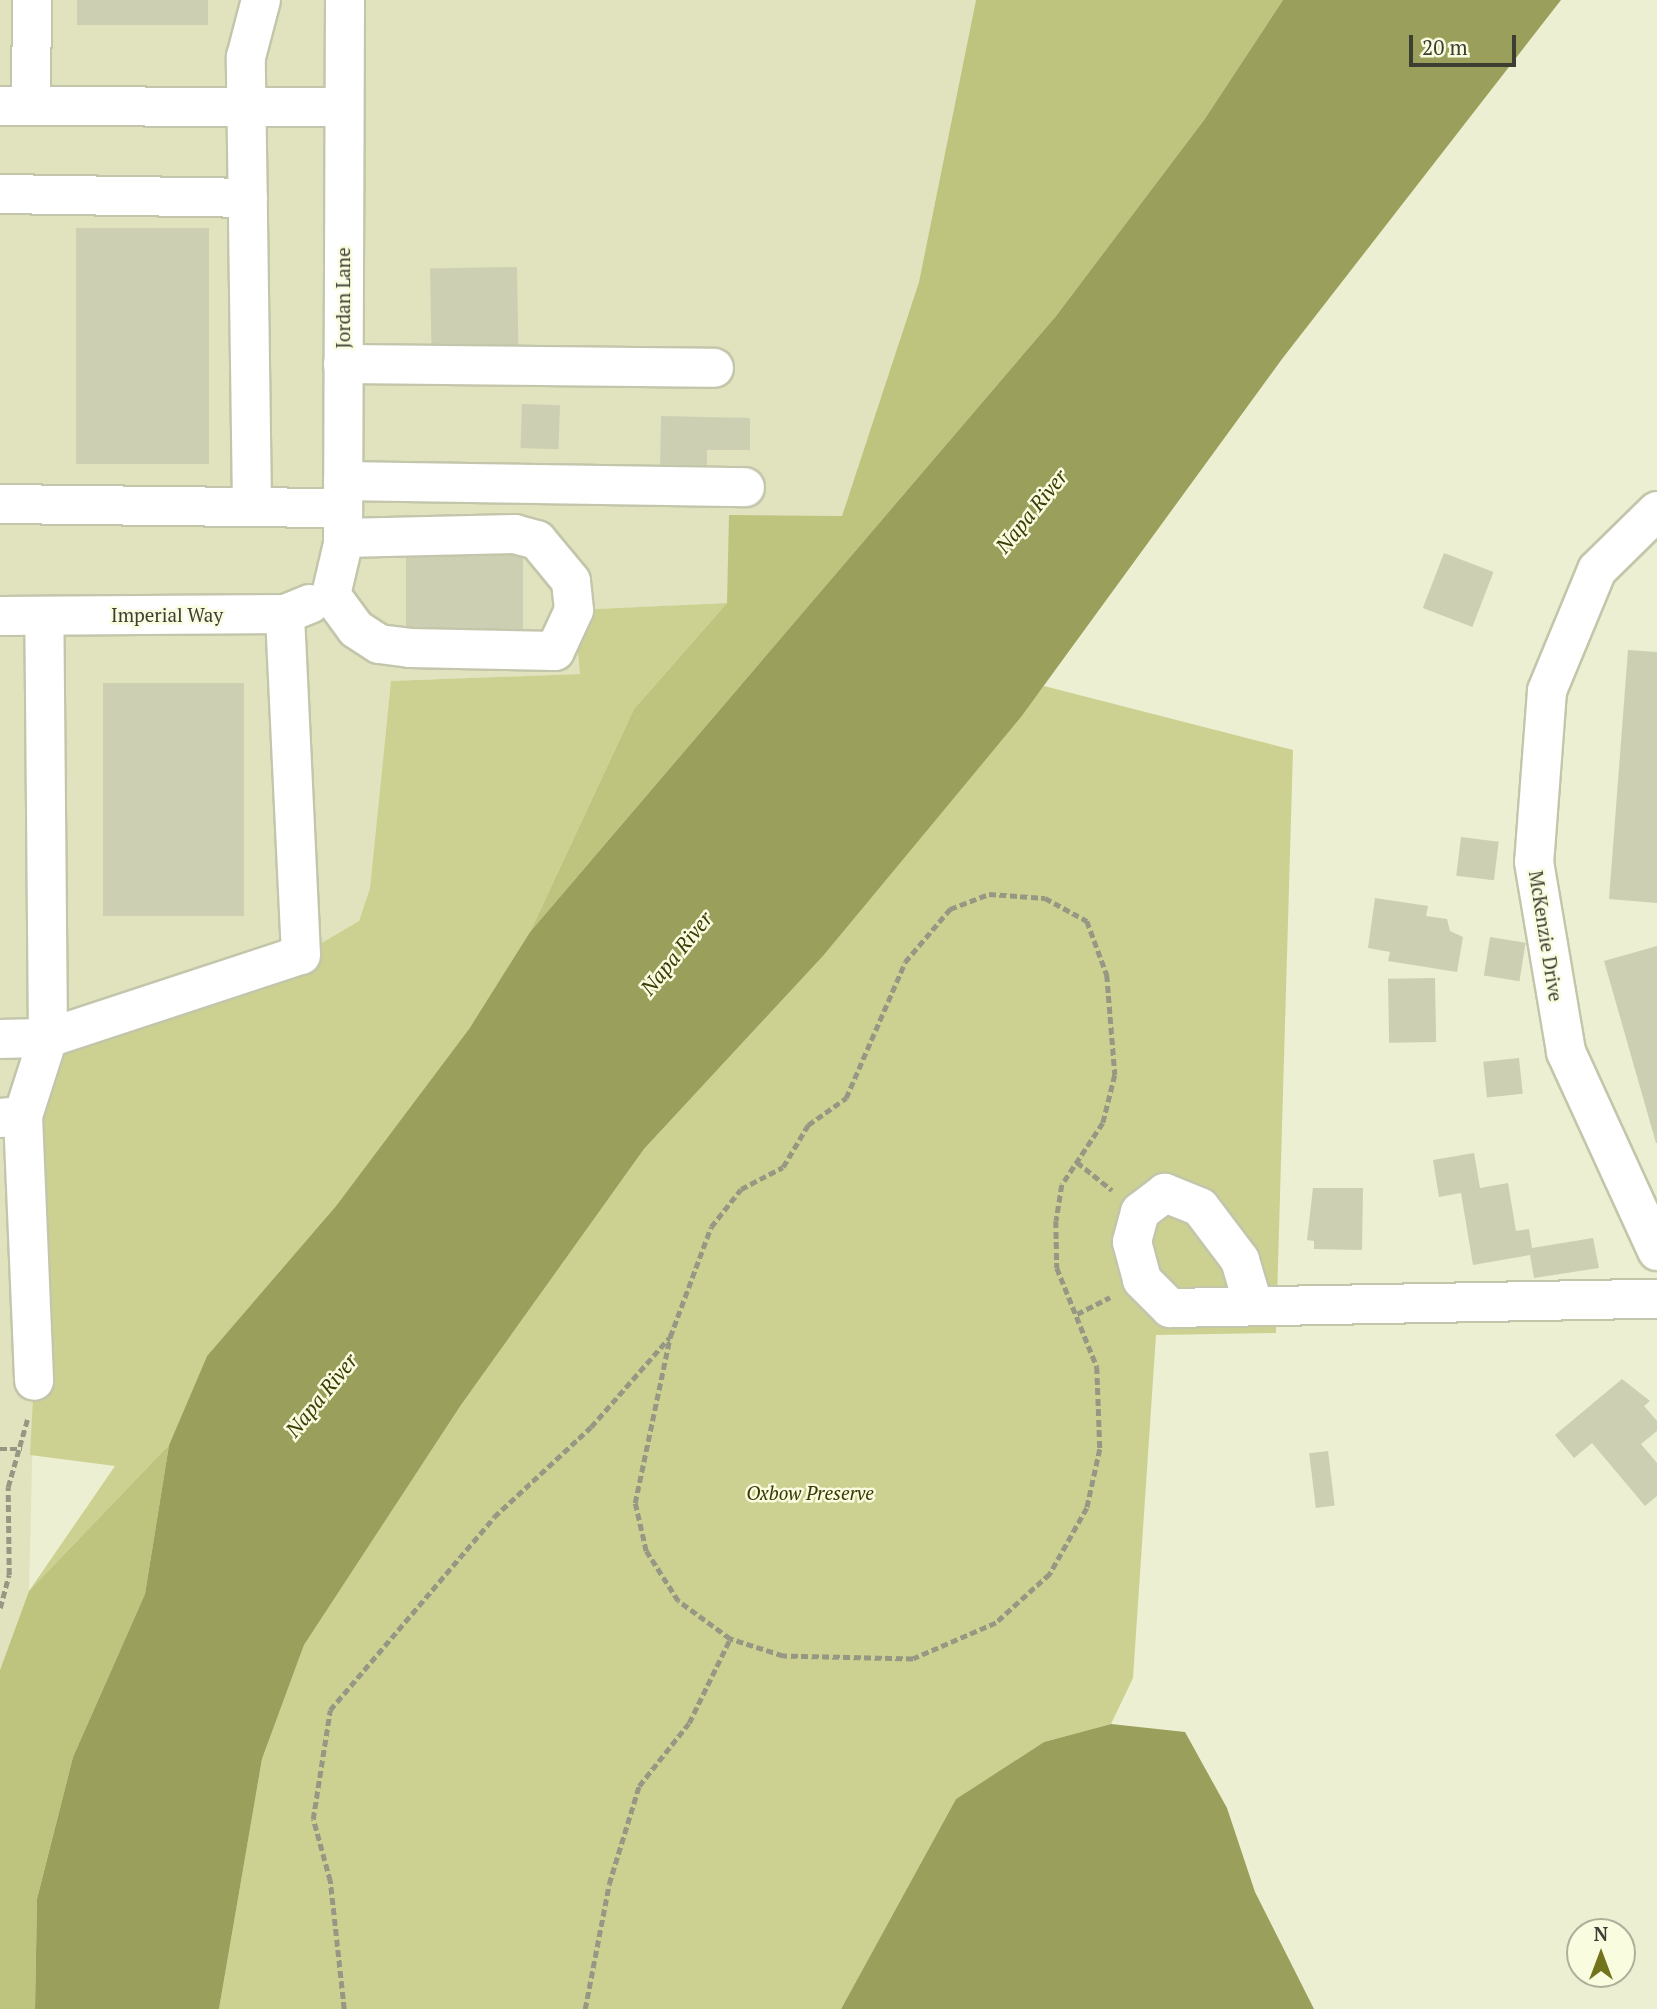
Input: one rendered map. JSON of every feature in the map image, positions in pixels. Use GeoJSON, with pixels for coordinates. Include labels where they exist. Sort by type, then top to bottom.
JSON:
{"type":"FeatureCollection","features":[{"type":"Feature","properties":{"kind":"street"},"geometry":{"type":"LineString","coordinates":[[32,0],[15,106],[344,107]]}},
{"type":"Feature","properties":{"kind":"street"},"geometry":{"type":"LineString","coordinates":[[252,506],[246,57],[261,0]]}},
{"type":"Feature","properties":{"kind":"street","name":"Jordan Lane"},"geometry":{"type":"LineString","coordinates":[[331,595],[343,509],[345,0]]}},
{"type":"Feature","properties":{"kind":"street"},"geometry":{"type":"LineString","coordinates":[[0,194],[248,198]]}},
{"type":"Feature","properties":{"kind":"street"},"geometry":{"type":"LineString","coordinates":[[343,364],[713,368]]}},
{"type":"Feature","properties":{"kind":"street"},"geometry":{"type":"LineString","coordinates":[[0,505],[343,509],[745,487]]}},
{"type":"Feature","properties":{"kind":"street"},"geometry":{"type":"LineString","coordinates":[[331,595],[356,629],[379,644],[410,648],[555,651],[574,610],[571,581],[537,540],[515,534],[343,509]]}},
{"type":"Feature","properties":{"kind":"street","name":"McKenzie Drive"},"geometry":{"type":"LineString","coordinates":[[1657,510],[1597,570],[1546,691],[1534,862],[1566,1052],[1657,1251]]}},
{"type":"Feature","properties":{"kind":"street","name":"Imperial Way"},"geometry":{"type":"LineString","coordinates":[[0,616],[285,614],[331,595]]}},
{"type":"Feature","properties":{"kind":"street"},"geometry":{"type":"LineString","coordinates":[[0,1039],[48,1038],[301,955],[285,614]]}},
{"type":"Feature","properties":{"kind":"street"},"geometry":{"type":"LineString","coordinates":[[34,1381],[12,1117],[48,1038],[44,616]]}},
{"type":"Feature","properties":{"kind":"street"},"geometry":{"type":"LineString","coordinates":[[1253,1304],[1240,1259],[1200,1207],[1165,1193],[1140,1212],[1132,1242],[1142,1280],[1170,1308],[1253,1304],[1657,1299]]}},
{"type":"Feature","properties":{"kind":"path"},"geometry":{"type":"LineString","coordinates":[[989,894],[1045,898],[1087,922],[1107,975],[1115,1075],[1103,1123],[1077,1162],[1062,1185],[1057,1268],[1097,1367],[1100,1450],[1087,1508],[1050,1574],[996,1623],[913,1660],[783,1656],[730,1639],[678,1601],[646,1551],[635,1503],[670,1337],[711,1227],[741,1189],[783,1167],[808,1125],[846,1098],[905,962],[950,908],[989,894]]}},
{"type":"Feature","properties":{"kind":"path"},"geometry":{"type":"LineString","coordinates":[[1077,1162],[1140,1212]]}},
{"type":"Feature","properties":{"kind":"path"},"geometry":{"type":"LineString","coordinates":[[344,2009],[330,1881],[313,1819],[330,1710],[494,1517],[591,1427],[670,1337]]}},
{"type":"Feature","properties":{"kind":"path"},"geometry":{"type":"LineString","coordinates":[[0,1608],[9,1575],[8,1487],[22,1450],[34,1381]]}},
{"type":"Feature","properties":{"kind":"path"},"geometry":{"type":"LineString","coordinates":[[0,1450],[22,1450]]}},
{"type":"Feature","properties":{"kind":"path"},"geometry":{"type":"LineString","coordinates":[[584,2009],[609,1884],[639,1786],[689,1723],[730,1639]]}},
{"type":"Feature","properties":{"kind":"shaded area"},"geometry":{"type":"Polygon","coordinates":[[[0,0],[976,0],[919,282],[842,516],[730,515],[727,603],[574,610],[580,674],[391,681],[370,888],[359,921],[301,955],[34,1381],[29,1591],[0,1670],[0,0]]]}},
{"type":"Feature","properties":{"kind":"shaded area"},"geometry":{"type":"Polygon","coordinates":[[[976,0],[1283,0],[1204,120],[1056,316],[530,932],[634,709],[727,603],[729,515],[842,516],[919,282],[976,0]]]}},
{"type":"Feature","properties":{"kind":"shaded area"},"geometry":{"type":"Polygon","coordinates":[[[169,1445],[145,1594],[73,1757],[37,1899],[35,2009],[0,2009],[0,1670],[29,1591],[169,1445]]]}},
{"type":"Feature","properties":{"kind":"green space"},"geometry":{"type":"Polygon","coordinates":[[[727,603],[634,709],[530,932],[469,1029],[336,1206],[207,1356],[169,1445],[29,1591],[115,1466],[30,1455],[34,1381],[23,1116],[48,1038],[301,955],[359,921],[370,888],[391,681],[580,674],[574,610],[727,603]]]}},
{"type":"Feature","properties":{"kind":"green space","name":"Oxbow Preserve"},"geometry":{"type":"Polygon","coordinates":[[[1044,686],[1293,750],[1276,1333],[1156,1335],[1133,1678],[1111,1724],[1044,1742],[956,1799],[841,2009],[219,2009],[262,1759],[304,1645],[461,1405],[644,1149],[823,956],[1044,686]]]}},
{"type":"Feature","properties":{"kind":"water","name":"Napa River"},"geometry":{"type":"Polygon","coordinates":[[[1283,0],[1561,0],[1282,359],[1021,717],[823,956],[644,1149],[461,1405],[304,1645],[262,1759],[219,2009],[35,2009],[37,1899],[73,1757],[145,1594],[169,1445],[207,1356],[336,1206],[469,1029],[530,932],[1056,316],[1204,120],[1283,0]]]}},
{"type":"Feature","properties":{"kind":"water"},"geometry":{"type":"Polygon","coordinates":[[[1111,1724],[1185,1732],[1227,1808],[1255,1892],[1314,2009],[841,2009],[956,1799],[1044,1742],[1111,1724]]]}},
{"type":"Feature","properties":{"kind":"building"},"geometry":{"type":"Polygon","coordinates":[[[77,0],[208,0],[208,25],[77,25],[77,0]]]}},
{"type":"Feature","properties":{"kind":"building"},"geometry":{"type":"Polygon","coordinates":[[[76,228],[209,228],[209,464],[76,464],[76,228]]]}},
{"type":"Feature","properties":{"kind":"building"},"geometry":{"type":"Polygon","coordinates":[[[517,267],[518,345],[431,347],[430,269],[517,267]]]}},
{"type":"Feature","properties":{"kind":"building"},"geometry":{"type":"Polygon","coordinates":[[[522,404],[560,405],[558,449],[520,448],[522,404]]]}},
{"type":"Feature","properties":{"kind":"building"},"geometry":{"type":"Polygon","coordinates":[[[661,416],[750,418],[750,450],[707,450],[707,473],[660,473],[661,416]]]}},
{"type":"Feature","properties":{"kind":"building"},"geometry":{"type":"Polygon","coordinates":[[[406,549],[523,549],[523,631],[406,631],[406,549]]]}},
{"type":"Feature","properties":{"kind":"building"},"geometry":{"type":"Polygon","coordinates":[[[1444,553],[1493,572],[1472,627],[1423,608],[1444,553]]]}},
{"type":"Feature","properties":{"kind":"building"},"geometry":{"type":"Polygon","coordinates":[[[1628,650],[1657,652],[1657,903],[1609,899],[1628,650]]]}},
{"type":"Feature","properties":{"kind":"building"},"geometry":{"type":"Polygon","coordinates":[[[103,683],[244,683],[244,916],[103,916],[103,683]]]}},
{"type":"Feature","properties":{"kind":"building"},"geometry":{"type":"Polygon","coordinates":[[[1461,837],[1499,842],[1494,880],[1456,876],[1461,837]]]}},
{"type":"Feature","properties":{"kind":"building"},"geometry":{"type":"Polygon","coordinates":[[[1375,898],[1428,906],[1426,916],[1447,919],[1450,931],[1463,937],[1457,972],[1388,961],[1390,952],[1368,948],[1375,898]]]}},
{"type":"Feature","properties":{"kind":"building"},"geometry":{"type":"Polygon","coordinates":[[[1490,937],[1526,943],[1519,981],[1484,976],[1490,937]]]}},
{"type":"Feature","properties":{"kind":"building"},"geometry":{"type":"Polygon","coordinates":[[[1657,946],[1657,1143],[1656,1143],[1604,961],[1657,946]]]}},
{"type":"Feature","properties":{"kind":"building"},"geometry":{"type":"Polygon","coordinates":[[[1435,978],[1436,1042],[1389,1043],[1388,979],[1435,978]]]}},
{"type":"Feature","properties":{"kind":"building"},"geometry":{"type":"Polygon","coordinates":[[[1519,1058],[1523,1094],[1487,1098],[1483,1062],[1519,1058]]]}},
{"type":"Feature","properties":{"kind":"building"},"geometry":{"type":"Polygon","coordinates":[[[1474,1153],[1480,1188],[1508,1183],[1516,1231],[1529,1229],[1532,1248],[1593,1238],[1599,1268],[1534,1278],[1530,1255],[1473,1265],[1461,1193],[1439,1197],[1433,1160],[1474,1153]]]}},
{"type":"Feature","properties":{"kind":"building"},"geometry":{"type":"Polygon","coordinates":[[[1313,1188],[1363,1188],[1362,1250],[1314,1249],[1314,1241],[1307,1240],[1313,1188]]]}},
{"type":"Feature","properties":{"kind":"building"},"geometry":{"type":"Polygon","coordinates":[[[1622,1379],[1650,1401],[1644,1406],[1657,1421],[1657,1431],[1641,1444],[1657,1463],[1657,1496],[1645,1506],[1592,1443],[1574,1458],[1555,1435],[1622,1379]]]}},
{"type":"Feature","properties":{"kind":"building"},"geometry":{"type":"Polygon","coordinates":[[[1328,1451],[1335,1506],[1316,1508],[1309,1453],[1328,1451]]]}}]}
